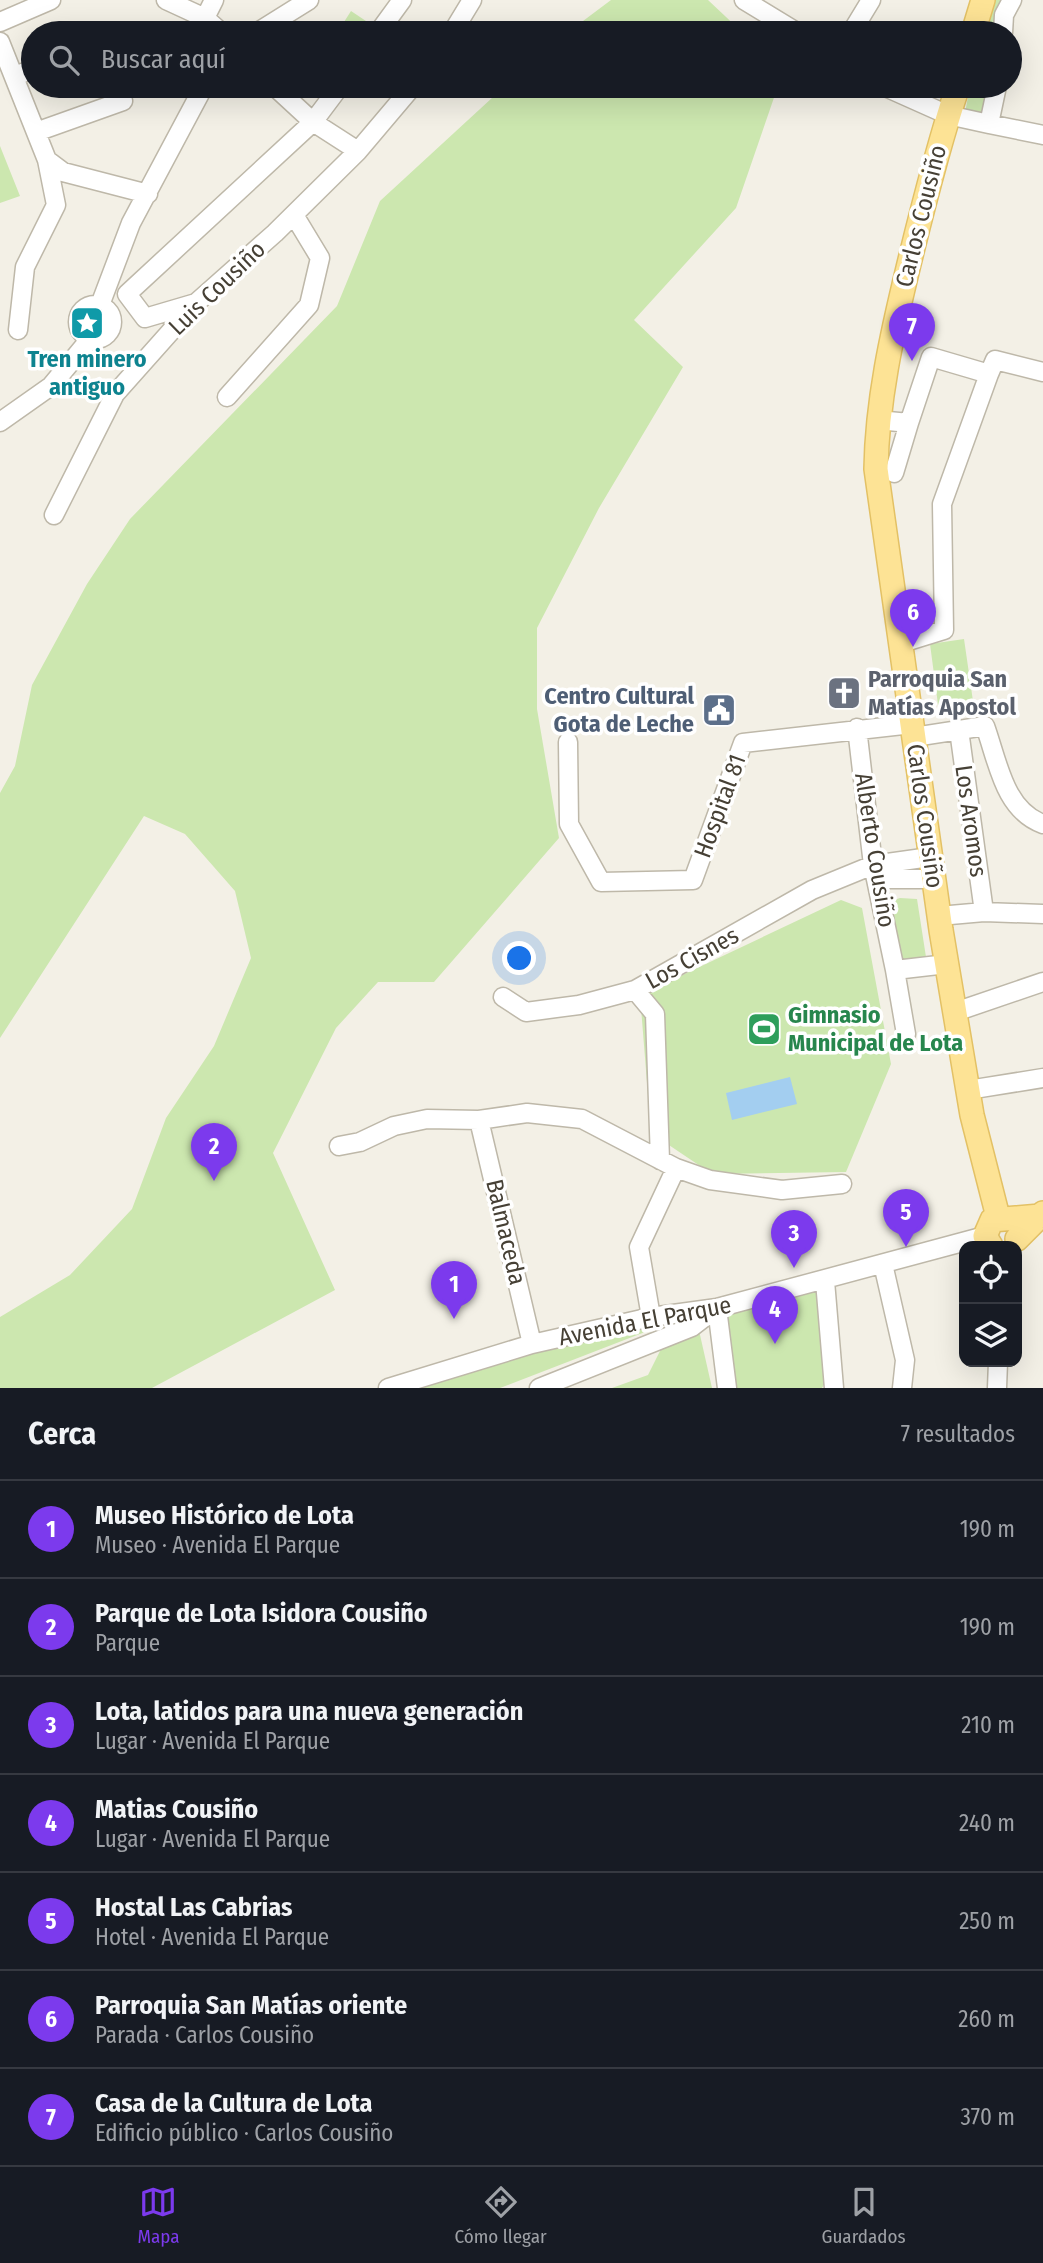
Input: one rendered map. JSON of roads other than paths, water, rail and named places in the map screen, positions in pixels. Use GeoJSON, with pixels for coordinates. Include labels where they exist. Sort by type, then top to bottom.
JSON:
{"type":"FeatureCollection","features":[{"type":"Feature","properties":{"kind":"main road"},"geometry":{"type":"LineString","coordinates":[[967,21],[970,0]]}},
{"type":"Feature","properties":{"kind":"main road"},"geometry":{"type":"LineString","coordinates":[[977,21],[983,0]]}},
{"type":"Feature","properties":{"kind":"main road","name":"Carlos Cousiño"},"geometry":{"type":"LineString","coordinates":[[954,98],[898,307],[878,420],[878,497],[902,643],[939,916],[968,1090],[999,1237]]}},
{"type":"Feature","properties":{"kind":"main road"},"geometry":{"type":"LineString","coordinates":[[999,1237],[1041,1215]]}},
{"type":"Feature","properties":{"kind":"street"},"geometry":{"type":"LineString","coordinates":[[0,22],[51,0]]}},
{"type":"Feature","properties":{"kind":"street"},"geometry":{"type":"LineString","coordinates":[[166,0],[208,21]]}},
{"type":"Feature","properties":{"kind":"street"},"geometry":{"type":"LineString","coordinates":[[205,18],[214,0]]}},
{"type":"Feature","properties":{"kind":"street"},"geometry":{"type":"LineString","coordinates":[[275,21],[309,0]]}},
{"type":"Feature","properties":{"kind":"street"},"geometry":{"type":"LineString","coordinates":[[387,21],[402,0]]}},
{"type":"Feature","properties":{"kind":"street"},"geometry":{"type":"LineString","coordinates":[[744,0],[778,21]]}},
{"type":"Feature","properties":{"kind":"street"},"geometry":{"type":"LineString","coordinates":[[858,21],[871,0]]}},
{"type":"Feature","properties":{"kind":"street"},"geometry":{"type":"LineString","coordinates":[[1004,21],[1012,0]]}},
{"type":"Feature","properties":{"kind":"street"},"geometry":{"type":"LineString","coordinates":[[457,21],[464,3]]}},
{"type":"Feature","properties":{"kind":"street"},"geometry":{"type":"LineString","coordinates":[[1,50],[21,92]]}},
{"type":"Feature","properties":{"kind":"street"},"geometry":{"type":"LineString","coordinates":[[15,76],[21,74]]}},
{"type":"Feature","properties":{"kind":"street"},"geometry":{"type":"LineString","coordinates":[[18,330],[25,267],[55,205],[47,160],[23,98]]}},
{"type":"Feature","properties":{"kind":"street"},"geometry":{"type":"LineString","coordinates":[[0,422],[51,386],[90,340],[80,333],[77,323],[80,312],[89,306],[100,305],[131,223],[198,98]]}},
{"type":"Feature","properties":{"kind":"street"},"geometry":{"type":"LineString","coordinates":[[287,98],[313,122],[358,151]]}},
{"type":"Feature","properties":{"kind":"street"},"geometry":{"type":"LineString","coordinates":[[196,303],[145,318],[127,294],[313,122],[331,98]]}},
{"type":"Feature","properties":{"kind":"street","name":"Luis Cousiño"},"geometry":{"type":"LineString","coordinates":[[54,515],[115,394],[196,303],[294,215],[358,151],[403,98]]}},
{"type":"Feature","properties":{"kind":"street"},"geometry":{"type":"LineString","coordinates":[[910,98],[948,115],[1043,135]]}},
{"type":"Feature","properties":{"kind":"street"},"geometry":{"type":"LineString","coordinates":[[989,124],[995,98]]}},
{"type":"Feature","properties":{"kind":"street"},"geometry":{"type":"LineString","coordinates":[[36,132],[123,101]]}},
{"type":"Feature","properties":{"kind":"street"},"geometry":{"type":"LineString","coordinates":[[47,160],[63,173],[148,194]]}},
{"type":"Feature","properties":{"kind":"street"},"geometry":{"type":"LineString","coordinates":[[227,397],[309,305],[320,258],[294,215]]}},
{"type":"Feature","properties":{"kind":"street"},"geometry":{"type":"LineString","coordinates":[[894,473],[931,357],[989,374]]}},
{"type":"Feature","properties":{"kind":"street"},"geometry":{"type":"LineString","coordinates":[[902,643],[944,630],[942,504],[995,360],[1043,372]]}},
{"type":"Feature","properties":{"kind":"street"},"geometry":{"type":"LineString","coordinates":[[878,420],[909,423]]}},
{"type":"Feature","properties":{"kind":"street"},"geometry":{"type":"LineString","coordinates":[[857,728],[913,731],[959,730],[985,726],[1010,797],[1024,816],[1043,824]]}},
{"type":"Feature","properties":{"kind":"street","name":"Hospital 81"},"geometry":{"type":"LineString","coordinates":[[568,742],[569,824],[601,882],[693,880],[743,743],[857,728]]}},
{"type":"Feature","properties":{"kind":"street","name":"Alberto Cousiño"},"geometry":{"type":"LineString","coordinates":[[857,728],[875,872],[906,1034]]}},
{"type":"Feature","properties":{"kind":"street","name":"Los Aromos"},"geometry":{"type":"LineString","coordinates":[[959,730],[984,912]]}},
{"type":"Feature","properties":{"kind":"street","name":"Los Cisnes"},"geometry":{"type":"LineString","coordinates":[[503,997],[526,1012],[579,1005],[635,990],[812,890],[875,872],[932,868]]}},
{"type":"Feature","properties":{"kind":"street"},"geometry":{"type":"LineString","coordinates":[[939,916],[984,912],[1043,914]]}},
{"type":"Feature","properties":{"kind":"street"},"geometry":{"type":"LineString","coordinates":[[895,970],[947,964]]}},
{"type":"Feature","properties":{"kind":"street"},"geometry":{"type":"LineString","coordinates":[[955,1012],[1043,982],[1043,989]]}},
{"type":"Feature","properties":{"kind":"street"},"geometry":{"type":"LineString","coordinates":[[635,990],[654,1014],[668,1164],[639,1247],[652,1317]]}},
{"type":"Feature","properties":{"kind":"street"},"geometry":{"type":"LineString","coordinates":[[968,1090],[1043,1078]]}},
{"type":"Feature","properties":{"kind":"street"},"geometry":{"type":"LineString","coordinates":[[340,1146],[360,1142],[394,1126],[427,1119],[480,1120],[527,1113],[582,1119],[668,1164],[710,1180],[782,1190],[842,1184]]}},
{"type":"Feature","properties":{"kind":"street","name":"Balmaceda"},"geometry":{"type":"LineString","coordinates":[[480,1120],[532,1344]]}},
{"type":"Feature","properties":{"kind":"street","name":"Avenida El Parque"},"geometry":{"type":"LineString","coordinates":[[388,1388],[532,1344],[652,1317],[717,1308],[883,1264],[999,1237]]}},
{"type":"Feature","properties":{"kind":"street"},"geometry":{"type":"LineString","coordinates":[[883,1264],[905,1360],[902,1388]]}},
{"type":"Feature","properties":{"kind":"street"},"geometry":{"type":"LineString","coordinates":[[825,1281],[834,1388]]}},
{"type":"Feature","properties":{"kind":"street"},"geometry":{"type":"LineString","coordinates":[[539,1388],[692,1327],[717,1308]]}},
{"type":"Feature","properties":{"kind":"street"},"geometry":{"type":"LineString","coordinates":[[717,1308],[727,1388]]}},
{"type":"Feature","properties":{"kind":"street"},"geometry":{"type":"LineString","coordinates":[[999,1367],[1002,1387]]}},
{"type":"Feature","properties":{"kind":"water"},"geometry":{"type":"Polygon","coordinates":[[[790,1077],[797,1104],[732,1120],[726,1093],[790,1077]]]}},
{"type":"Feature","properties":{"kind":"place","name":"Tren minero antiguo"},"geometry":{"type":"Point","coordinates":[87,323]}},
{"type":"Feature","properties":{"kind":"place","name":"Casa de la Cultura de Lota"},"geometry":{"type":"Point","coordinates":[912,361]}},
{"type":"Feature","properties":{"kind":"place","name":"Parroquia San Matías oriente"},"geometry":{"type":"Point","coordinates":[913,647]}},
{"type":"Feature","properties":{"kind":"place","name":"Parroquia San Matías Apostol"},"geometry":{"type":"Point","coordinates":[844,693]}},
{"type":"Feature","properties":{"kind":"place","name":"Centro Cultural Gota de Leche"},"geometry":{"type":"Point","coordinates":[719,710]}},
{"type":"Feature","properties":{"kind":"place","name":"Gimnasio Municipal de Lota"},"geometry":{"type":"Point","coordinates":[764,1029]}},
{"type":"Feature","properties":{"kind":"place","name":"Parque de Lota Isidora Cousiño"},"geometry":{"type":"Point","coordinates":[214,1181]}},
{"type":"Feature","properties":{"kind":"place","name":"Hostal Las Cabrias"},"geometry":{"type":"Point","coordinates":[906,1247]}},
{"type":"Feature","properties":{"kind":"place","name":"Lota, latidos para una nueva generación"},"geometry":{"type":"Point","coordinates":[794,1268]}},
{"type":"Feature","properties":{"kind":"place","name":"Museo Histórico de Lota"},"geometry":{"type":"Point","coordinates":[454,1319]}},
{"type":"Feature","properties":{"kind":"place","name":"Matias Cousiño"},"geometry":{"type":"Point","coordinates":[775,1344]}}]}
